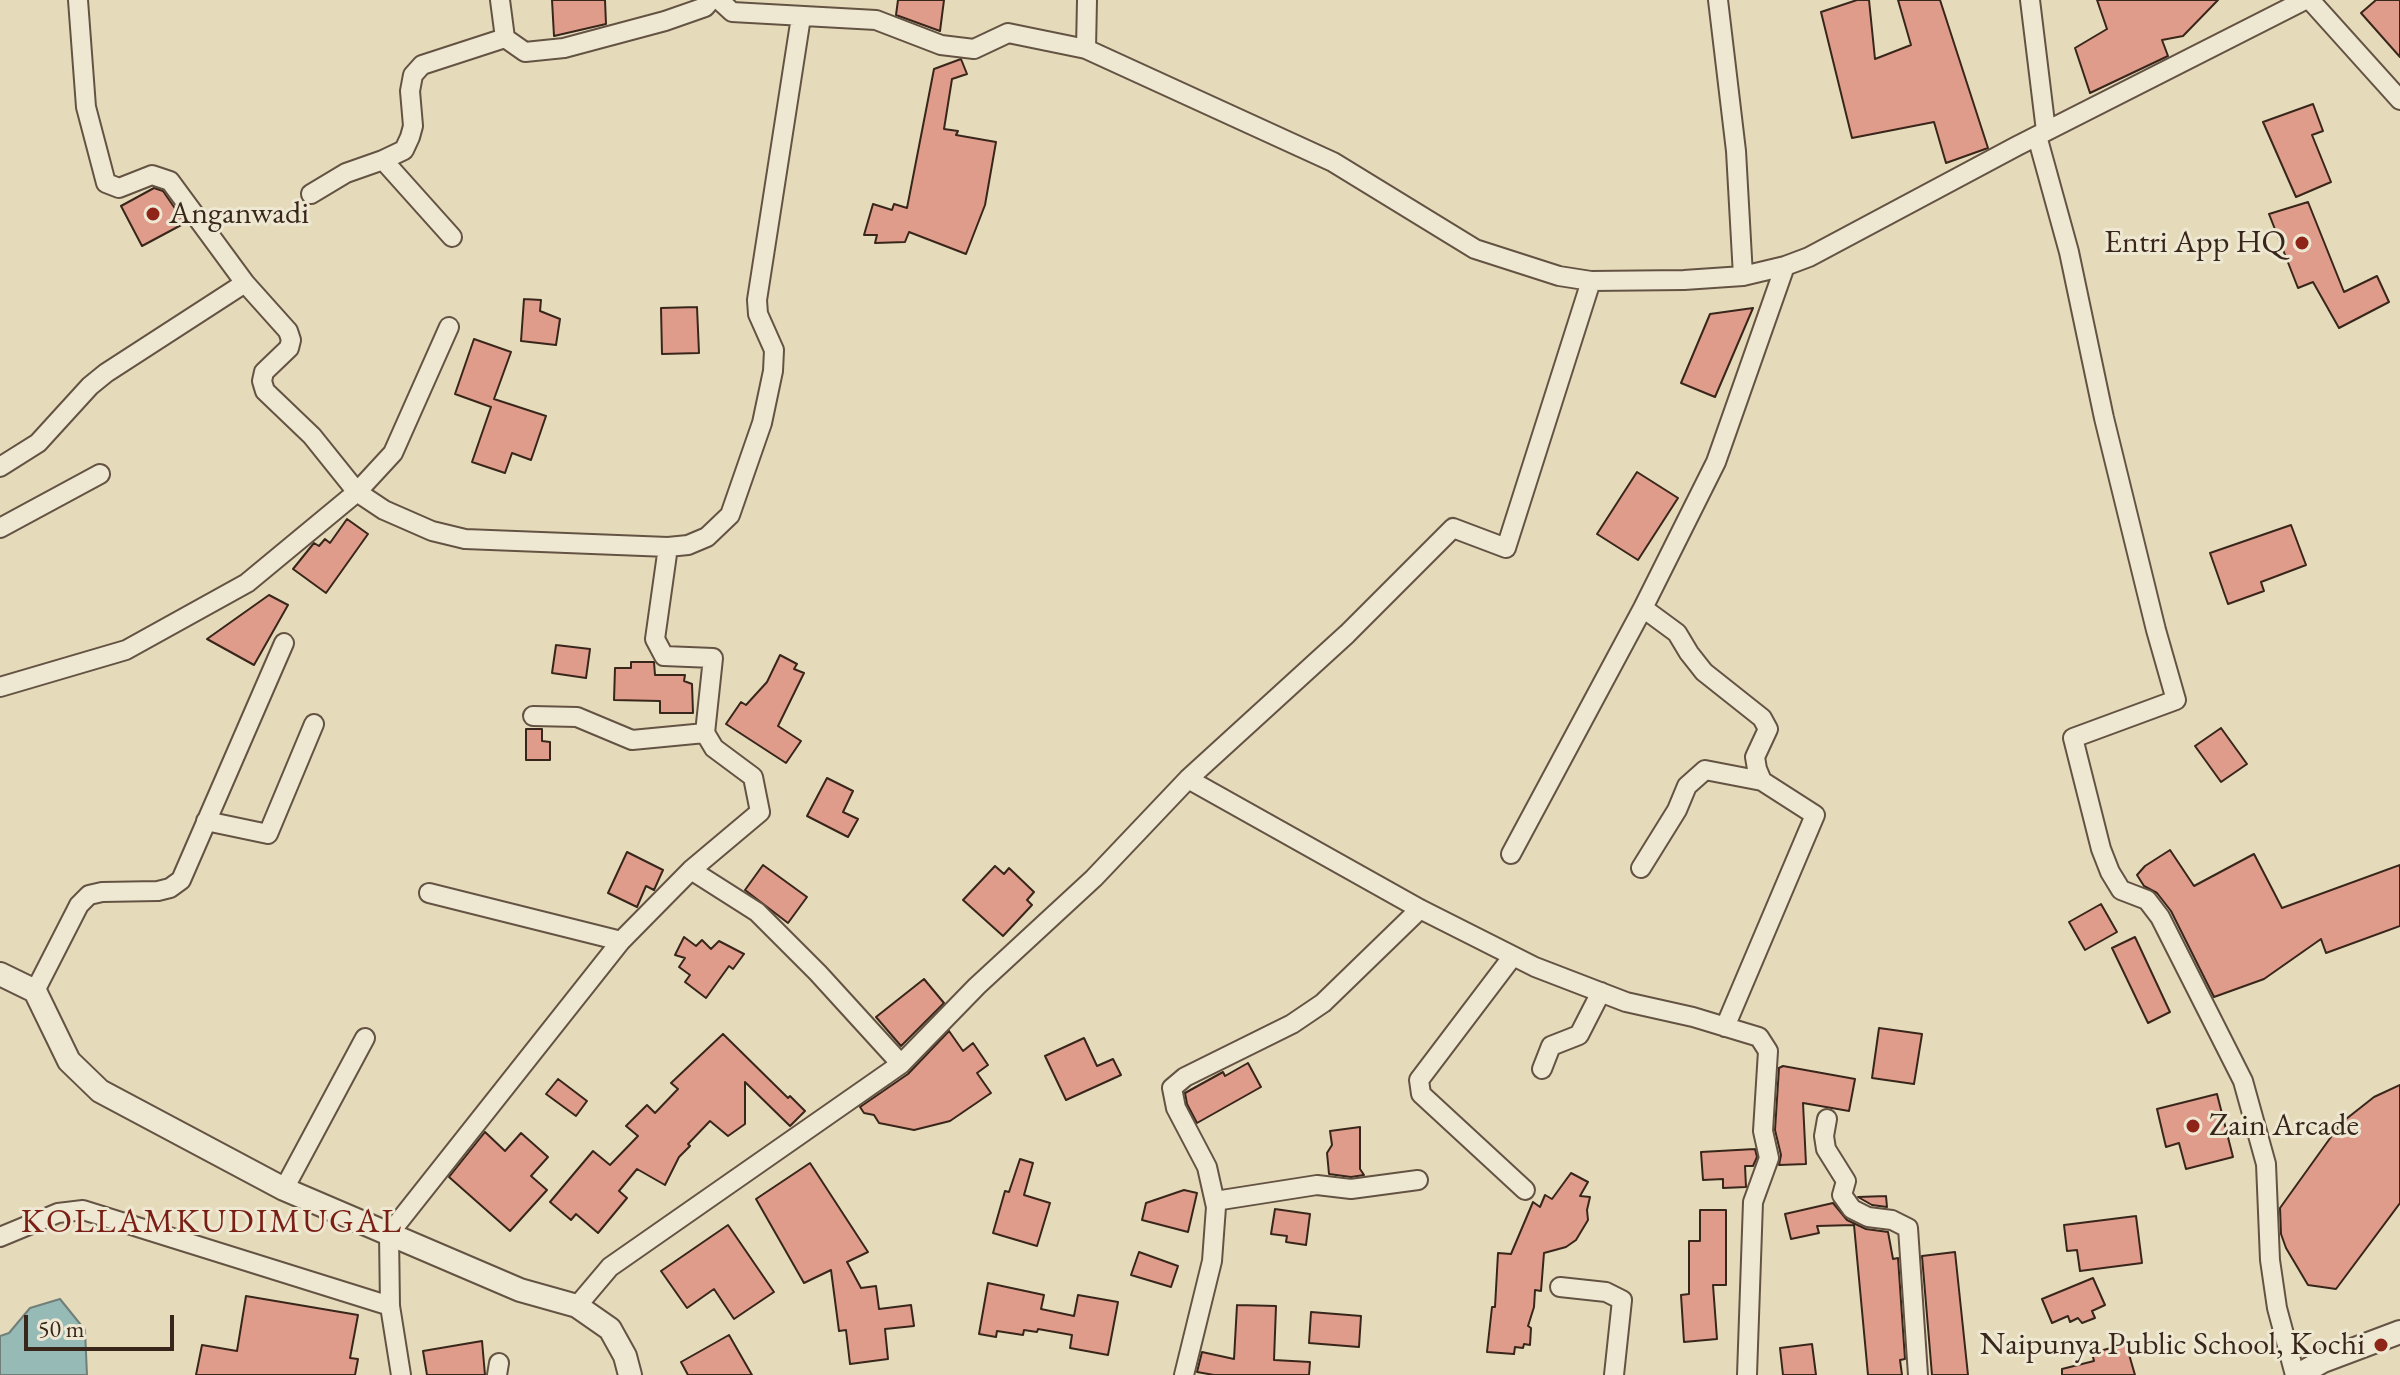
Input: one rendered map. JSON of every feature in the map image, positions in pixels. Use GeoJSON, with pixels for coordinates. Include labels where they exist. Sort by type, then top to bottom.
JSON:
{"type":"FeatureCollection","features":[{"type":"Feature","properties":{"kind":"street"},"geometry":{"type":"LineString","coordinates":[[78,0],[86,107],[106,183],[119,188],[152,175],[170,181],[245,283],[288,331],[291,340],[289,348],[264,372],[262,381],[265,391],[312,436],[357,492],[384,510],[420,526],[465,539],[668,547],[688,545],[707,537],[730,515],[762,423],[773,371],[774,350],[758,314],[757,300],[801,17]]}},
{"type":"Feature","properties":{"kind":"street"},"geometry":{"type":"LineString","coordinates":[[500,0],[505,38],[525,52],[564,48],[665,21],[705,7],[711,0]]}},
{"type":"Feature","properties":{"kind":"street"},"geometry":{"type":"LineString","coordinates":[[719,0],[732,12],[876,20],[941,45],[974,49],[1008,33],[1086,49],[1333,162],[1475,249],[1559,276],[1591,281],[1743,276],[1809,257],[2042,133],[2307,0],[2400,100]]}},
{"type":"Feature","properties":{"kind":"street"},"geometry":{"type":"LineString","coordinates":[[1086,49],[1087,0]]}},
{"type":"Feature","properties":{"kind":"street"},"geometry":{"type":"LineString","coordinates":[[1718,0],[1736,151],[1743,276]]}},
{"type":"Feature","properties":{"kind":"street"},"geometry":{"type":"LineString","coordinates":[[2030,0],[2042,133],[2104,418],[2176,700],[2073,738],[2101,849],[2121,890],[2147,900],[2160,917],[2243,1081],[2266,1164],[2270,1260],[2277,1308],[2297,1375],[2323,1361],[2400,1332]]}},
{"type":"Feature","properties":{"kind":"street"},"geometry":{"type":"LineString","coordinates":[[311,194],[346,173],[404,150],[413,126],[410,91],[413,75],[422,65],[505,38]]}},
{"type":"Feature","properties":{"kind":"street"},"geometry":{"type":"LineString","coordinates":[[383,160],[452,237]]}},
{"type":"Feature","properties":{"kind":"street"},"geometry":{"type":"LineString","coordinates":[[1511,854],[1643,608],[1716,462],[1785,266]]}},
{"type":"Feature","properties":{"kind":"street"},"geometry":{"type":"LineString","coordinates":[[577,1306],[610,1267],[901,1064],[977,986],[1094,878],[1188,779],[1347,634],[1453,528],[1506,548],[1591,281]]}},
{"type":"Feature","properties":{"kind":"street"},"geometry":{"type":"LineString","coordinates":[[0,467],[38,443],[90,386],[106,373],[245,283]]}},
{"type":"Feature","properties":{"kind":"street"},"geometry":{"type":"LineString","coordinates":[[0,687],[126,650],[247,583],[357,492],[393,453],[449,327]]}},
{"type":"Feature","properties":{"kind":"street"},"geometry":{"type":"LineString","coordinates":[[3,519],[100,474]]}},
{"type":"Feature","properties":{"kind":"street"},"geometry":{"type":"LineString","coordinates":[[401,1375],[390,1306],[389,1234],[621,941],[691,870],[760,812],[753,777],[714,748],[705,733],[713,658],[664,656],[655,639],[668,547]]}},
{"type":"Feature","properties":{"kind":"street"},"geometry":{"type":"LineString","coordinates":[[1643,608],[1677,633],[1704,672],[1762,718],[1768,729],[1755,757],[1762,781]]}},
{"type":"Feature","properties":{"kind":"street"},"geometry":{"type":"LineString","coordinates":[[35,991],[79,905],[89,895],[158,891],[170,888],[181,880],[284,643]]}},
{"type":"Feature","properties":{"kind":"street"},"geometry":{"type":"LineString","coordinates":[[533,716],[577,717],[632,740],[705,733]]}},
{"type":"Feature","properties":{"kind":"street"},"geometry":{"type":"LineString","coordinates":[[206,821],[268,834],[314,724]]}},
{"type":"Feature","properties":{"kind":"street"},"geometry":{"type":"LineString","coordinates":[[1641,868],[1677,810],[1687,786],[1705,770],[1762,781],[1815,815],[1725,1027]]}},
{"type":"Feature","properties":{"kind":"street"},"geometry":{"type":"LineString","coordinates":[[1188,779],[1420,909],[1513,956],[1626,1002],[1759,1037],[1768,1051],[1763,1131],[1769,1158],[1753,1202],[1747,1375]]}},
{"type":"Feature","properties":{"kind":"street"},"geometry":{"type":"LineString","coordinates":[[691,870],[757,912],[901,1064]]}},
{"type":"Feature","properties":{"kind":"street"},"geometry":{"type":"LineString","coordinates":[[429,893],[621,941]]}},
{"type":"Feature","properties":{"kind":"street"},"geometry":{"type":"LineString","coordinates":[[1184,1375],[1212,1261],[1215,1201],[1207,1167],[1176,1108],[1172,1088],[1185,1077],[1292,1024],[1323,1003],[1420,909]]}},
{"type":"Feature","properties":{"kind":"street"},"geometry":{"type":"LineString","coordinates":[[1513,956],[1419,1080],[1421,1094],[1525,1190]]}},
{"type":"Feature","properties":{"kind":"street"},"geometry":{"type":"LineString","coordinates":[[0,974],[35,991],[69,1061],[100,1091],[284,1189],[520,1290],[577,1306],[610,1329],[625,1356],[630,1375]]}},
{"type":"Feature","properties":{"kind":"street"},"geometry":{"type":"LineString","coordinates":[[1542,1069],[1551,1046],[1579,1035],[1601,992]]}},
{"type":"Feature","properties":{"kind":"street"},"geometry":{"type":"LineString","coordinates":[[284,1189],[365,1038]]}},
{"type":"Feature","properties":{"kind":"street"},"geometry":{"type":"LineString","coordinates":[[1827,1119],[1824,1136],[1826,1149],[1846,1181],[1842,1195],[1852,1209],[1868,1217],[1892,1220],[1908,1228],[1918,1375]]}},
{"type":"Feature","properties":{"kind":"street"},"geometry":{"type":"LineString","coordinates":[[1215,1201],[1317,1185],[1351,1189],[1418,1180]]}},
{"type":"Feature","properties":{"kind":"street"},"geometry":{"type":"LineString","coordinates":[[0,1237],[58,1213],[83,1210],[390,1306]]}},
{"type":"Feature","properties":{"kind":"street"},"geometry":{"type":"LineString","coordinates":[[1560,1287],[1606,1292],[1622,1300],[1614,1375]]}},
{"type":"Feature","properties":{"kind":"water"},"geometry":{"type":"Polygon","coordinates":[[[60,1299],[85,1330],[87,1375],[0,1375],[0,1336],[9,1333],[30,1308],[60,1299]]]}},
{"type":"Feature","properties":{"kind":"building"},"geometry":{"type":"Polygon","coordinates":[[[552,0],[605,0],[606,24],[554,36],[552,0]]]}},
{"type":"Feature","properties":{"kind":"building"},"geometry":{"type":"Polygon","coordinates":[[[898,0],[944,0],[940,31],[896,15],[898,0]]]}},
{"type":"Feature","properties":{"kind":"building"},"geometry":{"type":"Polygon","coordinates":[[[1857,0],[1869,0],[1875,59],[1911,45],[1898,0],[1940,0],[1988,148],[1946,163],[1934,122],[1852,138],[1821,12],[1857,0]]]}},
{"type":"Feature","properties":{"kind":"building"},"geometry":{"type":"Polygon","coordinates":[[[2097,0],[2218,0],[2183,36],[2162,40],[2168,56],[2090,93],[2075,48],[2107,29],[2097,0]]]}},
{"type":"Feature","properties":{"kind":"building"},"geometry":{"type":"Polygon","coordinates":[[[2376,0],[2400,0],[2400,57],[2361,13],[2376,0]]]}},
{"type":"Feature","properties":{"kind":"building"},"geometry":{"type":"Polygon","coordinates":[[[961,59],[967,74],[952,79],[944,129],[958,131],[956,135],[996,142],[985,205],[966,254],[909,232],[905,242],[875,243],[877,235],[864,235],[873,204],[892,210],[894,204],[907,208],[934,69],[961,59]]]}},
{"type":"Feature","properties":{"kind":"building"},"geometry":{"type":"Polygon","coordinates":[[[2313,104],[2323,131],[2312,135],[2331,182],[2296,197],[2263,122],[2313,104]]]}},
{"type":"Feature","properties":{"kind":"building","name":"Anganwadi"},"geometry":{"type":"Polygon","coordinates":[[[154,188],[163,191],[185,223],[142,246],[121,206],[154,188]]]}},
{"type":"Feature","properties":{"kind":"building"},"geometry":{"type":"Polygon","coordinates":[[[2308,202],[2344,292],[2377,276],[2389,302],[2339,328],[2313,282],[2298,288],[2269,214],[2308,202]]]}},
{"type":"Feature","properties":{"kind":"building"},"geometry":{"type":"Polygon","coordinates":[[[524,299],[541,300],[540,311],[560,319],[556,345],[521,341],[524,299]]]}},
{"type":"Feature","properties":{"kind":"building"},"geometry":{"type":"Polygon","coordinates":[[[697,307],[699,353],[662,354],[661,308],[697,307]]]}},
{"type":"Feature","properties":{"kind":"building"},"geometry":{"type":"Polygon","coordinates":[[[1753,308],[1715,397],[1681,383],[1710,314],[1753,308]]]}},
{"type":"Feature","properties":{"kind":"building"},"geometry":{"type":"Polygon","coordinates":[[[474,339],[511,352],[494,399],[546,416],[531,460],[512,453],[505,473],[472,462],[491,407],[455,394],[474,339]]]}},
{"type":"Feature","properties":{"kind":"building"},"geometry":{"type":"Polygon","coordinates":[[[1637,472],[1678,498],[1638,560],[1597,534],[1637,472]]]}},
{"type":"Feature","properties":{"kind":"building"},"geometry":{"type":"Polygon","coordinates":[[[347,519],[368,534],[326,593],[293,569],[314,543],[319,546],[325,539],[330,543],[347,519]]]}},
{"type":"Feature","properties":{"kind":"building"},"geometry":{"type":"Polygon","coordinates":[[[2291,525],[2306,565],[2261,582],[2264,591],[2228,604],[2210,553],[2291,525]]]}},
{"type":"Feature","properties":{"kind":"building"},"geometry":{"type":"Polygon","coordinates":[[[269,595],[288,605],[254,665],[207,639],[269,595]]]}},
{"type":"Feature","properties":{"kind":"building"},"geometry":{"type":"Polygon","coordinates":[[[556,645],[590,649],[586,678],[552,673],[556,645]]]}},
{"type":"Feature","properties":{"kind":"building"},"geometry":{"type":"Polygon","coordinates":[[[780,655],[797,664],[794,669],[804,673],[778,726],[801,741],[786,763],[726,724],[741,702],[746,705],[767,682],[780,655]]]}},
{"type":"Feature","properties":{"kind":"building"},"geometry":{"type":"Polygon","coordinates":[[[631,662],[654,662],[655,675],[685,675],[684,681],[692,684],[693,713],[660,713],[660,701],[614,700],[615,668],[631,668],[631,662]]]}},
{"type":"Feature","properties":{"kind":"building"},"geometry":{"type":"Polygon","coordinates":[[[2221,728],[2247,764],[2221,782],[2195,746],[2221,728]]]}},
{"type":"Feature","properties":{"kind":"building"},"geometry":{"type":"Polygon","coordinates":[[[526,729],[542,729],[542,741],[550,742],[550,760],[526,760],[526,729]]]}},
{"type":"Feature","properties":{"kind":"building"},"geometry":{"type":"Polygon","coordinates":[[[827,778],[853,791],[843,812],[858,819],[848,837],[807,816],[827,778]]]}},
{"type":"Feature","properties":{"kind":"building"},"geometry":{"type":"Polygon","coordinates":[[[2170,850],[2194,886],[2254,854],[2282,908],[2400,865],[2400,926],[2326,953],[2321,939],[2264,979],[2214,997],[2171,911],[2157,893],[2144,886],[2137,875],[2170,850]]]}},
{"type":"Feature","properties":{"kind":"building"},"geometry":{"type":"Polygon","coordinates":[[[627,852],[663,870],[654,890],[646,886],[637,907],[608,893],[627,852]]]}},
{"type":"Feature","properties":{"kind":"building"},"geometry":{"type":"Polygon","coordinates":[[[763,865],[807,897],[788,923],[745,890],[763,865]]]}},
{"type":"Feature","properties":{"kind":"building"},"geometry":{"type":"Polygon","coordinates":[[[995,866],[1004,874],[1009,868],[1034,892],[1027,900],[1032,905],[1003,936],[963,900],[995,866]]]}},
{"type":"Feature","properties":{"kind":"building"},"geometry":{"type":"Polygon","coordinates":[[[2101,904],[2117,932],[2085,950],[2069,922],[2101,904]]]}},
{"type":"Feature","properties":{"kind":"building"},"geometry":{"type":"Polygon","coordinates":[[[684,937],[696,946],[702,940],[711,949],[719,941],[744,954],[733,969],[729,966],[706,998],[685,982],[690,975],[679,967],[685,958],[675,955],[684,937]]]}},
{"type":"Feature","properties":{"kind":"building"},"geometry":{"type":"Polygon","coordinates":[[[2135,937],[2170,1012],[2148,1023],[2112,948],[2135,937]]]}},
{"type":"Feature","properties":{"kind":"building"},"geometry":{"type":"Polygon","coordinates":[[[924,979],[944,1003],[901,1046],[876,1017],[924,979]]]}},
{"type":"Feature","properties":{"kind":"building"},"geometry":{"type":"Polygon","coordinates":[[[1879,1028],[1922,1034],[1914,1084],[1872,1078],[1879,1028]]]}},
{"type":"Feature","properties":{"kind":"building"},"geometry":{"type":"Polygon","coordinates":[[[949,1031],[963,1051],[973,1043],[988,1065],[977,1073],[991,1093],[950,1121],[914,1130],[879,1123],[874,1115],[864,1113],[860,1107],[908,1074],[949,1031]]]}},
{"type":"Feature","properties":{"kind":"building"},"geometry":{"type":"Polygon","coordinates":[[[723,1034],[805,1111],[790,1126],[745,1082],[745,1124],[728,1136],[710,1121],[688,1144],[690,1146],[679,1157],[665,1185],[637,1169],[619,1191],[627,1198],[598,1233],[576,1214],[571,1220],[550,1202],[593,1151],[610,1165],[638,1136],[626,1126],[647,1105],[655,1113],[678,1089],[671,1083],[723,1034]]]}},
{"type":"Feature","properties":{"kind":"building"},"geometry":{"type":"Polygon","coordinates":[[[1084,1038],[1097,1066],[1113,1059],[1121,1075],[1066,1100],[1045,1056],[1084,1038]]]}},
{"type":"Feature","properties":{"kind":"building"},"geometry":{"type":"Polygon","coordinates":[[[1248,1063],[1261,1087],[1197,1123],[1185,1093],[1223,1072],[1225,1076],[1248,1063]]]}},
{"type":"Feature","properties":{"kind":"building"},"geometry":{"type":"Polygon","coordinates":[[[1783,1066],[1855,1079],[1849,1111],[1803,1103],[1806,1164],[1779,1165],[1781,1155],[1775,1130],[1779,1068],[1783,1066]]]}},
{"type":"Feature","properties":{"kind":"building"},"geometry":{"type":"Polygon","coordinates":[[[558,1079],[587,1101],[576,1116],[546,1094],[558,1079]]]}},
{"type":"Feature","properties":{"kind":"building"},"geometry":{"type":"Polygon","coordinates":[[[2400,1085],[2400,1203],[2336,1289],[2308,1285],[2286,1248],[2281,1234],[2280,1208],[2341,1123],[2374,1097],[2400,1085]]]}},
{"type":"Feature","properties":{"kind":"building","name":"Zain Arcade"},"geometry":{"type":"Polygon","coordinates":[[[2217,1094],[2233,1157],[2186,1169],[2179,1143],[2166,1147],[2157,1109],[2217,1094]]]}},
{"type":"Feature","properties":{"kind":"building"},"geometry":{"type":"Polygon","coordinates":[[[1360,1127],[1360,1169],[1364,1175],[1329,1174],[1327,1153],[1332,1145],[1330,1131],[1360,1127]]]}},
{"type":"Feature","properties":{"kind":"building"},"geometry":{"type":"Polygon","coordinates":[[[485,1132],[505,1151],[521,1133],[548,1157],[531,1176],[547,1190],[510,1231],[449,1177],[485,1132]]]}},
{"type":"Feature","properties":{"kind":"building"},"geometry":{"type":"Polygon","coordinates":[[[1755,1149],[1757,1157],[1753,1166],[1745,1166],[1746,1187],[1723,1188],[1723,1179],[1703,1180],[1701,1152],[1755,1149]]]}},
{"type":"Feature","properties":{"kind":"building"},"geometry":{"type":"Polygon","coordinates":[[[1020,1159],[1033,1163],[1024,1195],[1050,1203],[1037,1246],[993,1233],[1005,1191],[1009,1192],[1020,1159]]]}},
{"type":"Feature","properties":{"kind":"building"},"geometry":{"type":"Polygon","coordinates":[[[810,1163],[868,1252],[847,1262],[861,1288],[876,1286],[879,1309],[911,1305],[914,1326],[885,1329],[888,1359],[850,1364],[846,1330],[839,1331],[831,1270],[804,1283],[756,1199],[810,1163]]]}},
{"type":"Feature","properties":{"kind":"building"},"geometry":{"type":"Polygon","coordinates":[[[1571,1173],[1588,1182],[1580,1196],[1590,1197],[1588,1220],[1576,1240],[1566,1247],[1544,1253],[1541,1291],[1535,1290],[1528,1326],[1531,1328],[1530,1345],[1515,1347],[1514,1354],[1487,1352],[1492,1307],[1495,1307],[1498,1253],[1511,1254],[1533,1202],[1540,1207],[1545,1195],[1552,1199],[1571,1173]]]}},
{"type":"Feature","properties":{"kind":"building"},"geometry":{"type":"Polygon","coordinates":[[[1184,1190],[1197,1193],[1188,1232],[1142,1220],[1146,1203],[1184,1190]]]}},
{"type":"Feature","properties":{"kind":"building"},"geometry":{"type":"Polygon","coordinates":[[[1886,1196],[1887,1207],[1872,1205],[1858,1197],[1886,1196]]]}},
{"type":"Feature","properties":{"kind":"building"},"geometry":{"type":"Polygon","coordinates":[[[1833,1203],[1847,1220],[1866,1229],[1888,1232],[1893,1259],[1898,1258],[1905,1359],[1900,1360],[1902,1375],[1868,1375],[1854,1225],[1817,1226],[1819,1233],[1791,1239],[1785,1214],[1833,1203]]]}},
{"type":"Feature","properties":{"kind":"building"},"geometry":{"type":"Polygon","coordinates":[[[1275,1209],[1310,1214],[1306,1245],[1286,1242],[1287,1236],[1271,1234],[1275,1209]]]}},
{"type":"Feature","properties":{"kind":"building"},"geometry":{"type":"Polygon","coordinates":[[[1700,1210],[1726,1210],[1726,1285],[1713,1285],[1717,1339],[1684,1342],[1681,1295],[1689,1294],[1689,1241],[1700,1241],[1700,1210]]]}},
{"type":"Feature","properties":{"kind":"building"},"geometry":{"type":"Polygon","coordinates":[[[2136,1216],[2142,1263],[2080,1271],[2077,1250],[2067,1251],[2064,1225],[2136,1216]]]}},
{"type":"Feature","properties":{"kind":"building"},"geometry":{"type":"Polygon","coordinates":[[[728,1225],[774,1292],[734,1319],[714,1289],[687,1308],[661,1271],[728,1225]]]}},
{"type":"Feature","properties":{"kind":"building"},"geometry":{"type":"Polygon","coordinates":[[[1139,1252],[1178,1266],[1171,1287],[1131,1275],[1139,1252]]]}},
{"type":"Feature","properties":{"kind":"building"},"geometry":{"type":"Polygon","coordinates":[[[1955,1252],[1968,1375],[1932,1375],[1922,1256],[1955,1252]]]}},
{"type":"Feature","properties":{"kind":"building"},"geometry":{"type":"Polygon","coordinates":[[[2093,1278],[2105,1305],[2092,1311],[2095,1318],[2082,1323],[2078,1318],[2070,1322],[2068,1316],[2052,1323],[2042,1299],[2093,1278]]]}},
{"type":"Feature","properties":{"kind":"building"},"geometry":{"type":"Polygon","coordinates":[[[988,1283],[1044,1295],[1041,1309],[1074,1316],[1078,1295],[1118,1302],[1108,1355],[1070,1348],[1072,1335],[1038,1329],[1037,1332],[1024,1330],[1023,1335],[997,1331],[996,1337],[979,1334],[988,1283]]]}},
{"type":"Feature","properties":{"kind":"building"},"geometry":{"type":"Polygon","coordinates":[[[246,1296],[358,1315],[350,1358],[358,1359],[355,1375],[196,1375],[202,1345],[237,1351],[246,1296]]]}},
{"type":"Feature","properties":{"kind":"building"},"geometry":{"type":"Polygon","coordinates":[[[1237,1305],[1276,1306],[1274,1360],[1310,1362],[1309,1375],[1214,1375],[1197,1372],[1202,1352],[1234,1359],[1237,1305]]]}},
{"type":"Feature","properties":{"kind":"building"},"geometry":{"type":"Polygon","coordinates":[[[1311,1312],[1361,1316],[1359,1347],[1309,1343],[1311,1312]]]}},
{"type":"Feature","properties":{"kind":"building"},"geometry":{"type":"Polygon","coordinates":[[[729,1335],[752,1375],[688,1375],[681,1362],[729,1335]]]}},
{"type":"Feature","properties":{"kind":"building"},"geometry":{"type":"Polygon","coordinates":[[[482,1341],[485,1375],[427,1375],[423,1351],[482,1341]]]}},
{"type":"Feature","properties":{"kind":"building"},"geometry":{"type":"Polygon","coordinates":[[[1812,1344],[1816,1375],[1783,1375],[1780,1348],[1812,1344]]]}},
{"type":"Feature","properties":{"kind":"building"},"geometry":{"type":"Polygon","coordinates":[[[2126,1344],[2135,1375],[2062,1375],[2062,1369],[2094,1361],[2092,1353],[2126,1344]]]}},
{"type":"Feature","properties":{"kind":"place","name":"Anganwadi"},"geometry":{"type":"Point","coordinates":[153,214]}},
{"type":"Feature","properties":{"kind":"place","name":"Entri App HQ"},"geometry":{"type":"Point","coordinates":[2302,243]}},
{"type":"Feature","properties":{"kind":"place","name":"Zain Arcade"},"geometry":{"type":"Point","coordinates":[2193,1126]}},
{"type":"Feature","properties":{"kind":"place","name":"Naipunya Public School, Kochi"},"geometry":{"type":"Point","coordinates":[2381,1345]}},
{"type":"Feature","properties":{"kind":"district","name":"KOLLAMKUDIMUGAL"},"geometry":{"type":"Point","coordinates":[212,1223]}}]}
